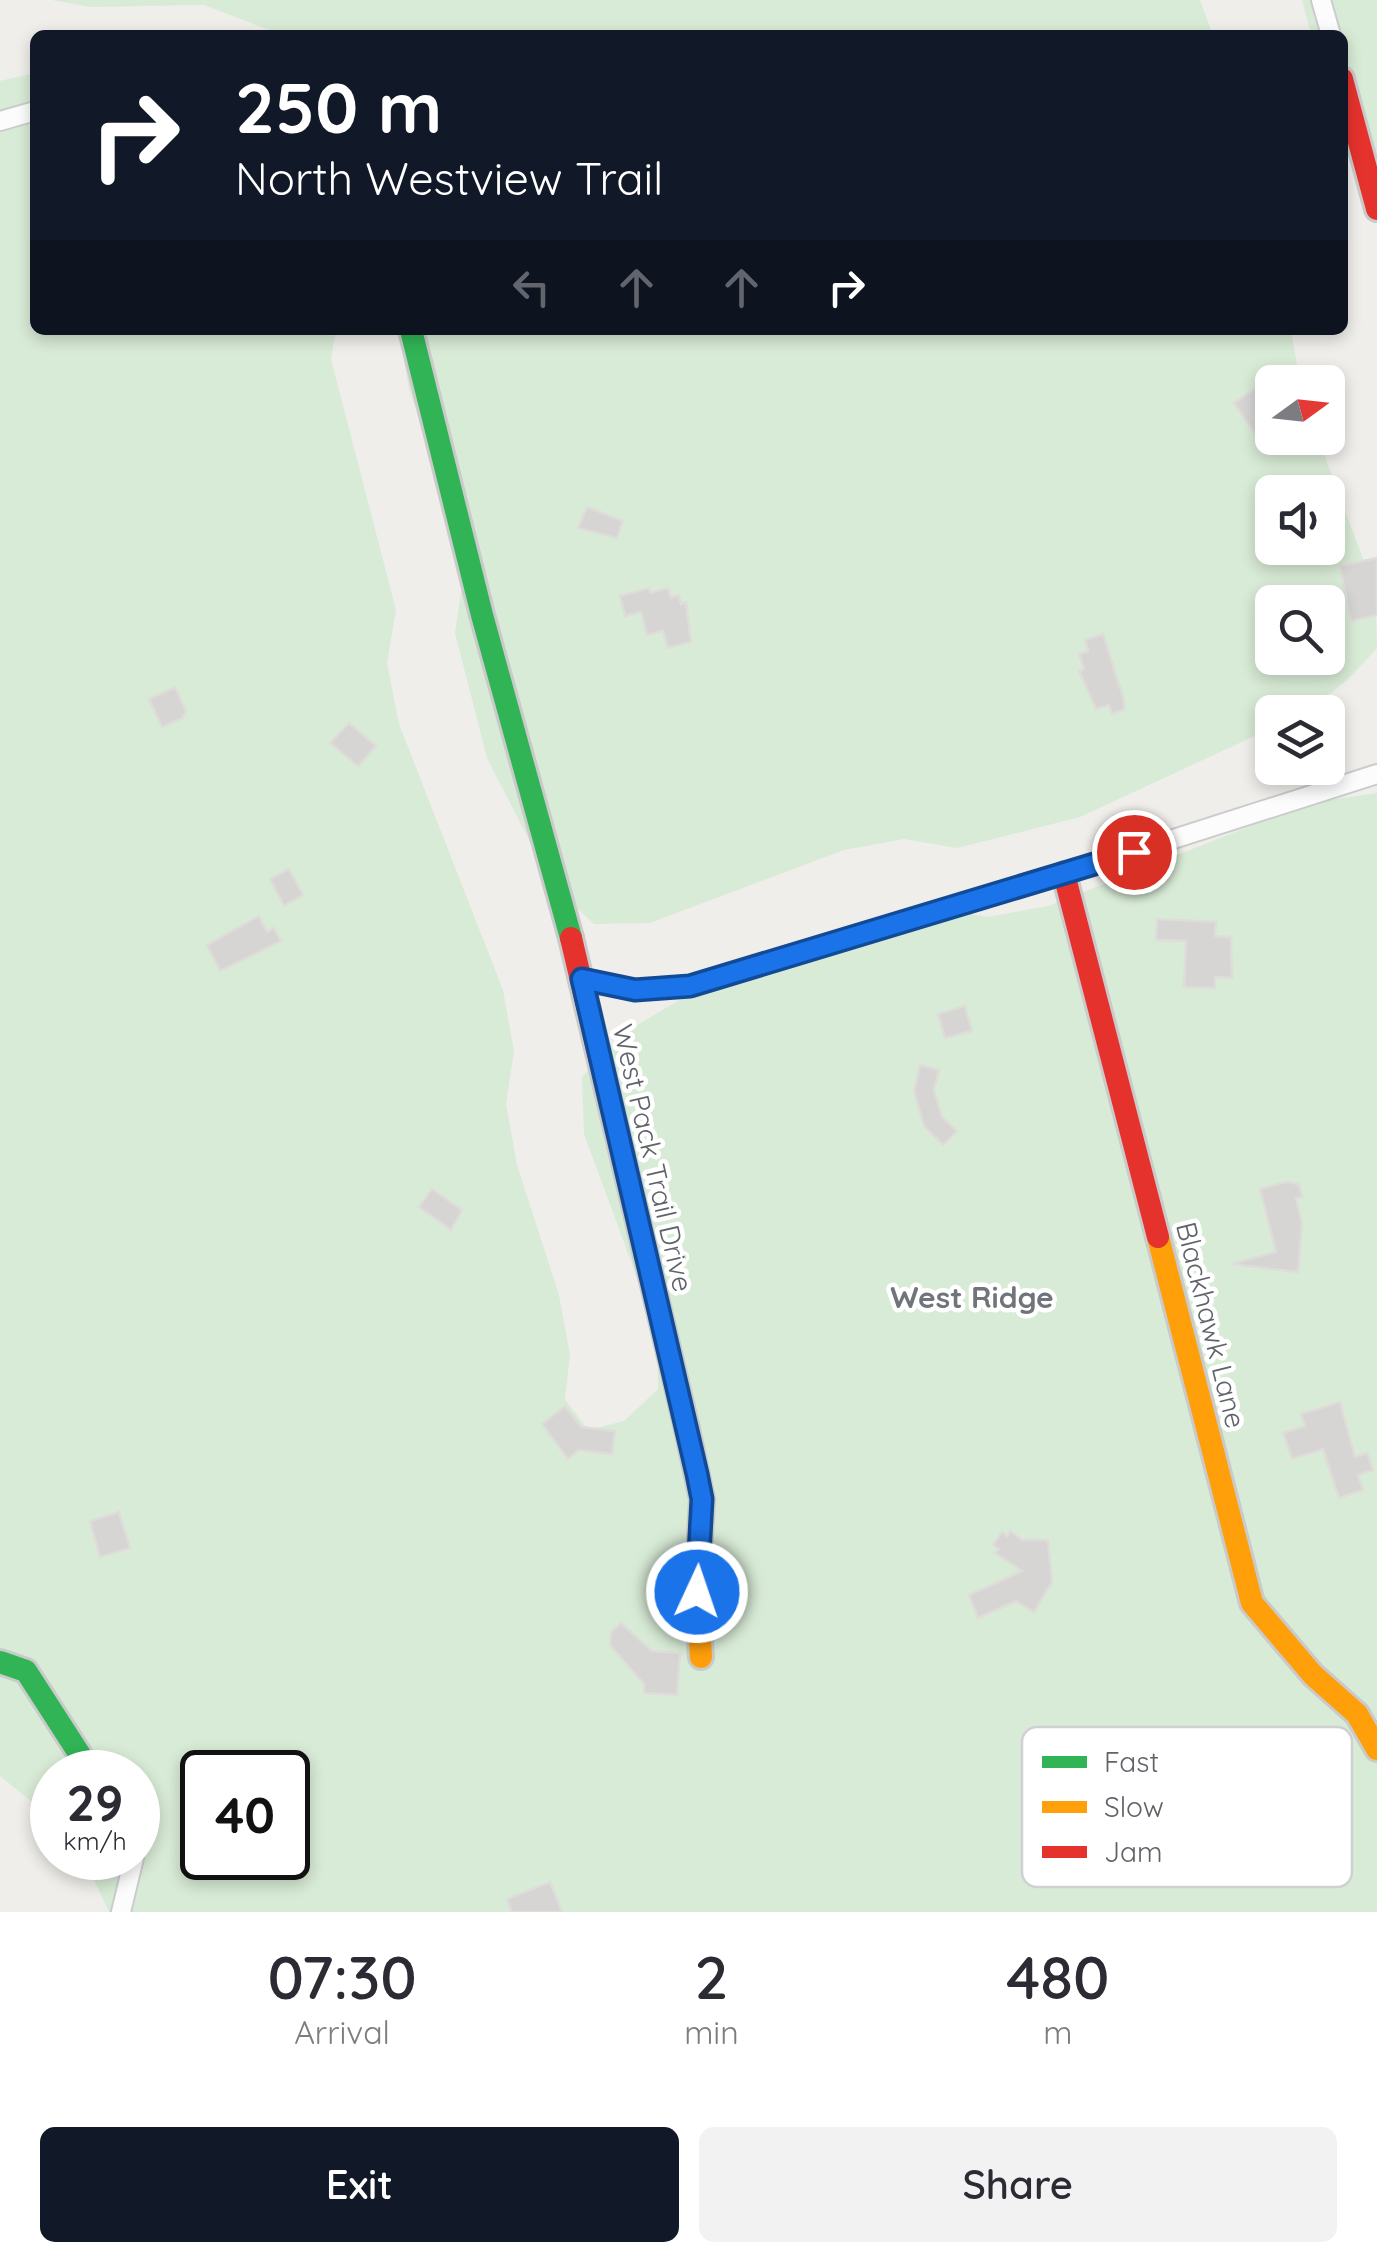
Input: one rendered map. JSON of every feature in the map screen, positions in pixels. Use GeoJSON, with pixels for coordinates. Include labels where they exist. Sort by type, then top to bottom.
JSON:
{"type":"FeatureCollection","features":[{"type":"Feature","properties":{"kind":"street"},"geometry":{"type":"LineString","coordinates":[[1322,0],[1330,30]]}},
{"type":"Feature","properties":{"kind":"street"},"geometry":{"type":"LineString","coordinates":[[1348,101],[1377,209]]}},
{"type":"Feature","properties":{"kind":"street"},"geometry":{"type":"LineString","coordinates":[[0,121],[30,112]]}},
{"type":"Feature","properties":{"kind":"street","name":"West Pack Trail Drive"},"geometry":{"type":"LineString","coordinates":[[412,335],[582,979],[700,1486],[701,1657]]}},
{"type":"Feature","properties":{"kind":"street"},"geometry":{"type":"LineString","coordinates":[[582,979],[635,990],[690,986],[1064,874],[1377,774]]}},
{"type":"Feature","properties":{"kind":"street","name":"Blackhawk Lane"},"geometry":{"type":"LineString","coordinates":[[1064,874],[1252,1603],[1314,1675],[1357,1714],[1377,1749]]}},
{"type":"Feature","properties":{"kind":"street"},"geometry":{"type":"LineString","coordinates":[[0,1662],[26,1671],[77,1750]]}},
{"type":"Feature","properties":{"kind":"street"},"geometry":{"type":"LineString","coordinates":[[121,1912],[129,1880]]}},
{"type":"Feature","properties":{"kind":"green space"},"geometry":{"type":"Polygon","coordinates":[[[52,0],[1200,0],[1211,30],[269,30],[204,5],[91,7],[52,0]]]}},
{"type":"Feature","properties":{"kind":"green space"},"geometry":{"type":"Polygon","coordinates":[[[1302,0],[1377,0],[1377,189],[1348,145],[1348,30],[1310,30],[1302,0]]]}},
{"type":"Feature","properties":{"kind":"green space"},"geometry":{"type":"Polygon","coordinates":[[[30,74],[30,335],[335,335],[331,359],[396,610],[387,663],[399,724],[503,990],[514,1051],[506,1104],[517,1165],[559,1295],[570,1355],[565,1399],[588,1430],[624,1421],[658,1389],[657,1332],[584,1134],[582,1077],[620,1035],[678,1001],[812,940],[875,919],[935,908],[988,917],[1048,906],[1309,803],[1377,793],[1377,1912],[109,1912],[94,1880],[160,1880],[160,1750],[30,1750],[30,1800],[0,1776],[0,81],[30,74]]]}},
{"type":"Feature","properties":{"kind":"green space"},"geometry":{"type":"Polygon","coordinates":[[[400,335],[1292,335],[1297,365],[1255,365],[1255,455],[1324,455],[1332,475],[1255,475],[1255,565],[1345,565],[1345,510],[1375,591],[1377,648],[1328,695],[1255,695],[1255,736],[1080,817],[957,848],[904,839],[844,850],[650,923],[594,924],[552,885],[487,758],[455,633],[463,579],[452,518],[409,389],[400,335]]]}},
{"type":"Feature","properties":{"kind":"building"},"geometry":{"type":"Polygon","coordinates":[[[1255,388],[1255,434],[1234,403],[1255,388]]]}},
{"type":"Feature","properties":{"kind":"building"},"geometry":{"type":"Polygon","coordinates":[[[587,507],[623,521],[617,538],[578,528],[587,507]]]}},
{"type":"Feature","properties":{"kind":"building"},"geometry":{"type":"Polygon","coordinates":[[[1377,558],[1377,615],[1351,621],[1340,566],[1377,558]]]}},
{"type":"Feature","properties":{"kind":"building"},"geometry":{"type":"Polygon","coordinates":[[[649,588],[650,593],[668,588],[671,597],[679,595],[681,604],[686,602],[691,642],[668,648],[663,631],[647,635],[641,612],[625,616],[620,596],[649,588]]]}},
{"type":"Feature","properties":{"kind":"building"},"geometry":{"type":"Polygon","coordinates":[[[1103,634],[1124,700],[1124,710],[1112,714],[1109,705],[1096,709],[1079,671],[1084,669],[1079,654],[1088,651],[1085,640],[1103,634]]]}},
{"type":"Feature","properties":{"kind":"building"},"geometry":{"type":"Polygon","coordinates":[[[175,687],[186,711],[183,718],[162,727],[149,699],[175,687]]]}},
{"type":"Feature","properties":{"kind":"building"},"geometry":{"type":"Polygon","coordinates":[[[349,723],[376,746],[358,766],[330,743],[349,723]]]}},
{"type":"Feature","properties":{"kind":"building"},"geometry":{"type":"Polygon","coordinates":[[[289,869],[303,895],[284,906],[270,879],[289,869]]]}},
{"type":"Feature","properties":{"kind":"building"},"geometry":{"type":"Polygon","coordinates":[[[259,916],[267,932],[274,928],[281,941],[220,971],[207,945],[259,916]]]}},
{"type":"Feature","properties":{"kind":"building"},"geometry":{"type":"Polygon","coordinates":[[[1157,919],[1216,922],[1215,936],[1231,937],[1232,978],[1215,977],[1215,988],[1184,987],[1186,941],[1156,940],[1157,919]]]}},
{"type":"Feature","properties":{"kind":"building"},"geometry":{"type":"Polygon","coordinates":[[[965,1006],[972,1031],[945,1038],[938,1014],[965,1006]]]}},
{"type":"Feature","properties":{"kind":"building"},"geometry":{"type":"Polygon","coordinates":[[[920,1065],[939,1070],[934,1090],[942,1117],[957,1131],[943,1145],[924,1126],[914,1091],[920,1065]]]}},
{"type":"Feature","properties":{"kind":"building"},"geometry":{"type":"Polygon","coordinates":[[[1286,1182],[1299,1184],[1302,1197],[1296,1198],[1302,1223],[1298,1272],[1231,1264],[1276,1252],[1260,1189],[1286,1182]]]}},
{"type":"Feature","properties":{"kind":"building"},"geometry":{"type":"Polygon","coordinates":[[[432,1189],[462,1210],[451,1230],[419,1207],[432,1189]]]}},
{"type":"Feature","properties":{"kind":"building"},"geometry":{"type":"Polygon","coordinates":[[[1340,1402],[1355,1457],[1367,1453],[1373,1470],[1358,1475],[1363,1490],[1339,1498],[1323,1449],[1292,1459],[1283,1433],[1305,1426],[1301,1414],[1340,1402]]]}},
{"type":"Feature","properties":{"kind":"building"},"geometry":{"type":"Polygon","coordinates":[[[565,1406],[581,1427],[615,1431],[612,1454],[579,1450],[568,1459],[542,1424],[565,1406]]]}},
{"type":"Feature","properties":{"kind":"building"},"geometry":{"type":"Polygon","coordinates":[[[119,1512],[130,1548],[100,1557],[90,1521],[119,1512]]]}},
{"type":"Feature","properties":{"kind":"building"},"geometry":{"type":"Polygon","coordinates":[[[1010,1531],[1022,1540],[1048,1540],[1052,1582],[1034,1612],[1016,1601],[978,1618],[969,1595],[1022,1571],[995,1553],[999,1549],[993,1545],[1002,1532],[1007,1536],[1010,1531]]]}},
{"type":"Feature","properties":{"kind":"building"},"geometry":{"type":"Polygon","coordinates":[[[621,1623],[652,1651],[680,1653],[677,1695],[644,1693],[644,1684],[610,1645],[611,1632],[621,1623]]]}},
{"type":"Feature","properties":{"kind":"building"},"geometry":{"type":"Polygon","coordinates":[[[550,1882],[562,1912],[512,1912],[507,1899],[550,1882]]]}},
{"type":"Feature","properties":{"kind":"traffic: fast"},"geometry":{"type":"LineString","coordinates":[[412,335],[482,615],[571,938]]}},
{"type":"Feature","properties":{"kind":"traffic: fast"},"geometry":{"type":"LineString","coordinates":[[0,1662],[26,1671],[77,1750]]}},
{"type":"Feature","properties":{"kind":"traffic: slow"},"geometry":{"type":"LineString","coordinates":[[1158,1237],[1252,1603],[1313,1675],[1357,1714],[1377,1749]]}},
{"type":"Feature","properties":{"kind":"traffic: slow"},"geometry":{"type":"LineString","coordinates":[[687,1429],[702,1499],[697,1592],[701,1657]]}},
{"type":"Feature","properties":{"kind":"traffic: jam"},"geometry":{"type":"LineString","coordinates":[[1348,101],[1377,209]]}},
{"type":"Feature","properties":{"kind":"traffic: jam"},"geometry":{"type":"LineString","coordinates":[[1064,874],[1158,1237]]}},
{"type":"Feature","properties":{"kind":"traffic: jam"},"geometry":{"type":"LineString","coordinates":[[571,938],[687,1429]]}},
{"type":"Feature","properties":{"kind":"district","name":"West Ridge"},"geometry":{"type":"Point","coordinates":[972,1298]}},
{"type":"Feature","properties":{"kind":"route"},"geometry":{"type":"LineString","coordinates":[[697,1592],[702,1499],[582,979],[635,990],[690,986],[1134,852]]}}]}
